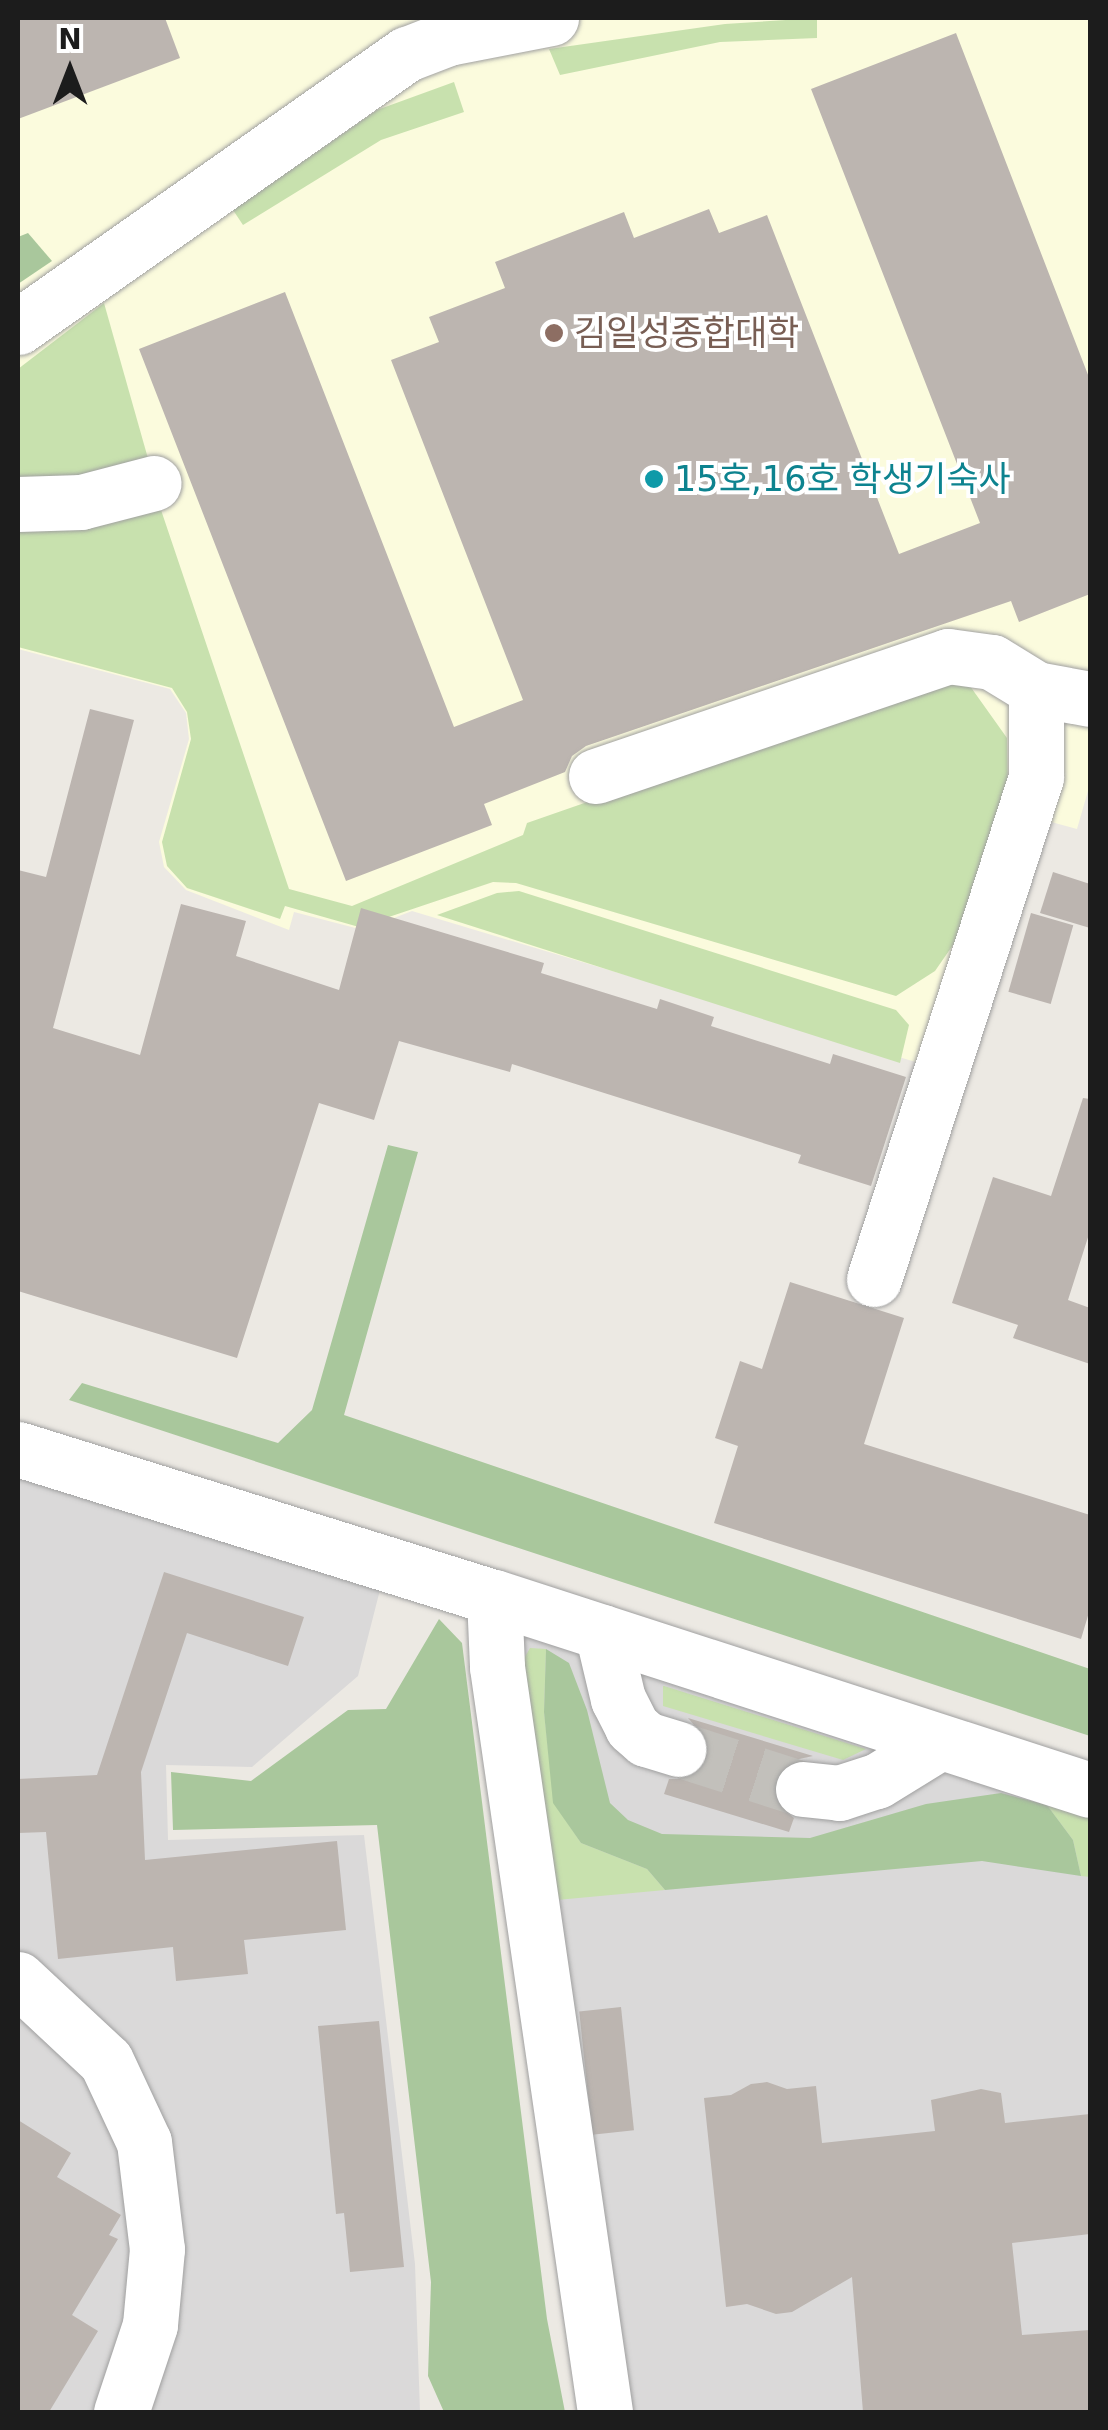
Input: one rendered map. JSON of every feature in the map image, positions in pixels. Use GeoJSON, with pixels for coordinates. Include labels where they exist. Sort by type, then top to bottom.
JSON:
{"type":"FeatureCollection","features":[{"type":"Feature","properties":{"kind":"street"},"geometry":{"type":"LineString","coordinates":[[18,327],[407,54],[448,38],[552,18]]}},
{"type":"Feature","properties":{"kind":"street"},"geometry":{"type":"LineString","coordinates":[[18,504],[81,502],[154,483]]}},
{"type":"Feature","properties":{"kind":"street"},"geometry":{"type":"LineString","coordinates":[[596,776],[948,656],[992,662],[1036,689],[1090,700]]}},
{"type":"Feature","properties":{"kind":"street"},"geometry":{"type":"LineString","coordinates":[[874,1279],[1036,777],[1036,689]]}},
{"type":"Feature","properties":{"kind":"street"},"geometry":{"type":"LineString","coordinates":[[18,1449],[494,1596],[1090,1790]]}},
{"type":"Feature","properties":{"kind":"street"},"geometry":{"type":"LineString","coordinates":[[494,1596],[497,1667],[605,2412]]}},
{"type":"Feature","properties":{"kind":"street"},"geometry":{"type":"LineString","coordinates":[[602,1632],[618,1699],[632,1727],[646,1739],[678,1750]]}},
{"type":"Feature","properties":{"kind":"street"},"geometry":{"type":"LineString","coordinates":[[803,1788],[840,1792],[878,1781],[940,1742]]}},
{"type":"Feature","properties":{"kind":"street"},"geometry":{"type":"LineString","coordinates":[[18,1979],[106,2060],[144,2142],[157,2250],[150,2326],[121,2412]]}},
{"type":"Feature","properties":{"kind":"shaded area","name":"김일성종합대학"},"geometry":{"type":"Polygon","coordinates":[[[18,18],[1090,18],[1090,784],[1077,829],[1044,820],[959,1075],[412,911],[363,930],[294,912],[289,930],[186,890],[164,867],[159,842],[189,739],[186,713],[170,689],[18,649],[18,18]]]}},
{"type":"Feature","properties":{"kind":"shaded area"},"geometry":{"type":"Polygon","coordinates":[[[18,1475],[381,1586],[358,1676],[252,1767],[166,1765],[168,1840],[364,1835],[415,2264],[420,2412],[18,2412],[18,1475]]]}},
{"type":"Feature","properties":{"kind":"shaded area"},"geometry":{"type":"Polygon","coordinates":[[[525,1633],[1090,1814],[1090,2412],[621,2412],[516,1663],[525,1633]]]}},
{"type":"Feature","properties":{"kind":"green space"},"geometry":{"type":"Polygon","coordinates":[[[817,18],[817,38],[720,42],[560,75],[549,49],[725,24],[817,18]]]}},
{"type":"Feature","properties":{"kind":"green space"},"geometry":{"type":"Polygon","coordinates":[[[454,82],[464,112],[381,140],[243,225],[233,210],[377,110],[454,82]]]}},
{"type":"Feature","properties":{"kind":"green space"},"geometry":{"type":"Polygon","coordinates":[[[28,233],[52,261],[18,284],[18,237],[28,233]]]}},
{"type":"Feature","properties":{"kind":"green space"},"geometry":{"type":"Polygon","coordinates":[[[104,303],[149,462],[120,472],[18,481],[18,369],[104,303]]]}},
{"type":"Feature","properties":{"kind":"green space"},"geometry":{"type":"Polygon","coordinates":[[[159,504],[289,889],[352,906],[523,835],[527,823],[949,676],[965,679],[1007,738],[1008,798],[962,932],[935,971],[896,996],[516,883],[493,882],[359,927],[285,906],[280,919],[187,888],[167,866],[162,842],[191,739],[187,712],[172,688],[18,647],[18,526],[159,504]]]}},
{"type":"Feature","properties":{"kind":"green space"},"geometry":{"type":"Polygon","coordinates":[[[519,891],[896,1010],[909,1025],[900,1063],[437,915],[497,893],[519,891]]]}},
{"type":"Feature","properties":{"kind":"green space"},"geometry":{"type":"Polygon","coordinates":[[[388,1145],[418,1152],[344,1415],[1090,1669],[1090,1736],[69,1400],[82,1383],[278,1443],[312,1410],[388,1145]]]}},
{"type":"Feature","properties":{"kind":"green space"},"geometry":{"type":"Polygon","coordinates":[[[439,1619],[462,1643],[547,2319],[565,2412],[444,2412],[428,2376],[431,2282],[377,1825],[173,1830],[171,1772],[251,1781],[348,1710],[386,1709],[439,1619]]]}},
{"type":"Feature","properties":{"kind":"green space"},"geometry":{"type":"Polygon","coordinates":[[[530,1648],[546,1649],[544,1712],[554,1803],[581,1843],[647,1869],[665,1890],[546,1901],[522,1662],[530,1648]]]}},
{"type":"Feature","properties":{"kind":"green space"},"geometry":{"type":"Polygon","coordinates":[[[546,1649],[569,1663],[587,1710],[610,1803],[628,1820],[662,1834],[810,1838],[926,1804],[1001,1793],[1047,1805],[1073,1840],[1081,1876],[982,1861],[665,1890],[647,1869],[581,1843],[553,1803],[544,1712],[546,1649]]]}},
{"type":"Feature","properties":{"kind":"green space"},"geometry":{"type":"Polygon","coordinates":[[[663,1686],[866,1749],[843,1760],[663,1706],[663,1686]]]}},
{"type":"Feature","properties":{"kind":"green space"},"geometry":{"type":"Polygon","coordinates":[[[1047,1805],[1090,1817],[1090,1877],[1081,1876],[1073,1840],[1047,1805]]]}},
{"type":"Feature","properties":{"kind":"building"},"geometry":{"type":"Polygon","coordinates":[[[18,18],[165,18],[180,58],[18,119],[18,18]]]}},
{"type":"Feature","properties":{"kind":"building","name":"15호,16호 학생기숙사"},"geometry":{"type":"Polygon","coordinates":[[[956,33],[1090,380],[1090,594],[1019,622],[1011,601],[586,746],[572,756],[565,772],[484,804],[492,825],[346,881],[139,349],[285,292],[454,727],[523,700],[391,360],[439,342],[429,317],[505,288],[495,262],[624,212],[634,238],[709,209],[719,233],[767,215],[899,554],[980,523],[811,89],[956,33]]]}},
{"type":"Feature","properties":{"kind":"building"},"geometry":{"type":"Polygon","coordinates":[[[90,709],[134,720],[53,1028],[140,1055],[181,904],[246,921],[236,956],[339,990],[361,908],[544,963],[541,973],[657,1009],[660,999],[714,1017],[711,1026],[830,1064],[833,1054],[906,1077],[871,1186],[798,1163],[801,1155],[512,1064],[510,1072],[399,1041],[374,1120],[319,1103],[237,1358],[18,1291],[18,870],[46,877],[90,709]]]}},
{"type":"Feature","properties":{"kind":"building"},"geometry":{"type":"Polygon","coordinates":[[[1053,872],[1090,884],[1090,928],[1040,913],[1053,872]]]}},
{"type":"Feature","properties":{"kind":"building"},"geometry":{"type":"Polygon","coordinates":[[[1031,913],[1073,925],[1051,1004],[1008,992],[1031,913]]]}},
{"type":"Feature","properties":{"kind":"building"},"geometry":{"type":"Polygon","coordinates":[[[1083,1098],[1090,1099],[1090,1231],[1068,1300],[1090,1308],[1090,1364],[1013,1338],[1018,1325],[952,1303],[993,1177],[1051,1196],[1083,1098]]]}},
{"type":"Feature","properties":{"kind":"building"},"geometry":{"type":"Polygon","coordinates":[[[790,1282],[904,1318],[864,1444],[1090,1515],[1090,1609],[1081,1639],[714,1523],[738,1446],[715,1438],[740,1361],[762,1369],[790,1282]]]}},
{"type":"Feature","properties":{"kind":"building"},"geometry":{"type":"Polygon","coordinates":[[[164,1572],[304,1617],[288,1666],[187,1633],[141,1772],[145,1860],[337,1841],[346,1930],[244,1940],[248,1974],[176,1981],[173,1947],[58,1959],[46,1832],[18,1833],[18,1779],[97,1775],[164,1572]]]}},
{"type":"Feature","properties":{"kind":"building"},"geometry":{"type":"Polygon","coordinates":[[[688,1718],[813,1756],[790,1761],[778,1770],[772,1785],[775,1802],[794,1818],[789,1832],[664,1794],[669,1779],[686,1779],[698,1773],[707,1759],[708,1741],[688,1718]]]}},
{"type":"Feature","properties":{"kind":"building"},"geometry":{"type":"Polygon","coordinates":[[[621,2007],[634,2130],[592,2135],[579,2011],[621,2007]]]}},
{"type":"Feature","properties":{"kind":"building"},"geometry":{"type":"Polygon","coordinates":[[[379,2021],[404,2267],[350,2272],[344,2213],[336,2214],[318,2026],[379,2021]]]}},
{"type":"Feature","properties":{"kind":"building"},"geometry":{"type":"Polygon","coordinates":[[[767,2082],[787,2089],[816,2086],[822,2143],[935,2131],[931,2100],[981,2089],[1001,2093],[1005,2123],[1090,2114],[1090,2234],[1012,2243],[1022,2335],[1090,2330],[1090,2412],[863,2412],[852,2277],[792,2312],[776,2314],[747,2304],[726,2307],[704,2098],[731,2095],[751,2084],[767,2082]]]}},
{"type":"Feature","properties":{"kind":"building"},"geometry":{"type":"Polygon","coordinates":[[[18,2120],[71,2153],[57,2177],[121,2215],[109,2235],[118,2239],[72,2315],[98,2331],[49,2412],[18,2412],[18,2120]]]}},
{"type":"Feature","properties":{"kind":"tunnel"},"geometry":{"type":"LineString","coordinates":[[678,1749],[803,1789]]}},
{"type":"Feature","properties":{"kind":"place","name":"김일성종합대학"},"geometry":{"type":"Point","coordinates":[554,333]}},
{"type":"Feature","properties":{"kind":"place","name":"15호,16호 학생기숙사"},"geometry":{"type":"Point","coordinates":[654,479]}}]}
